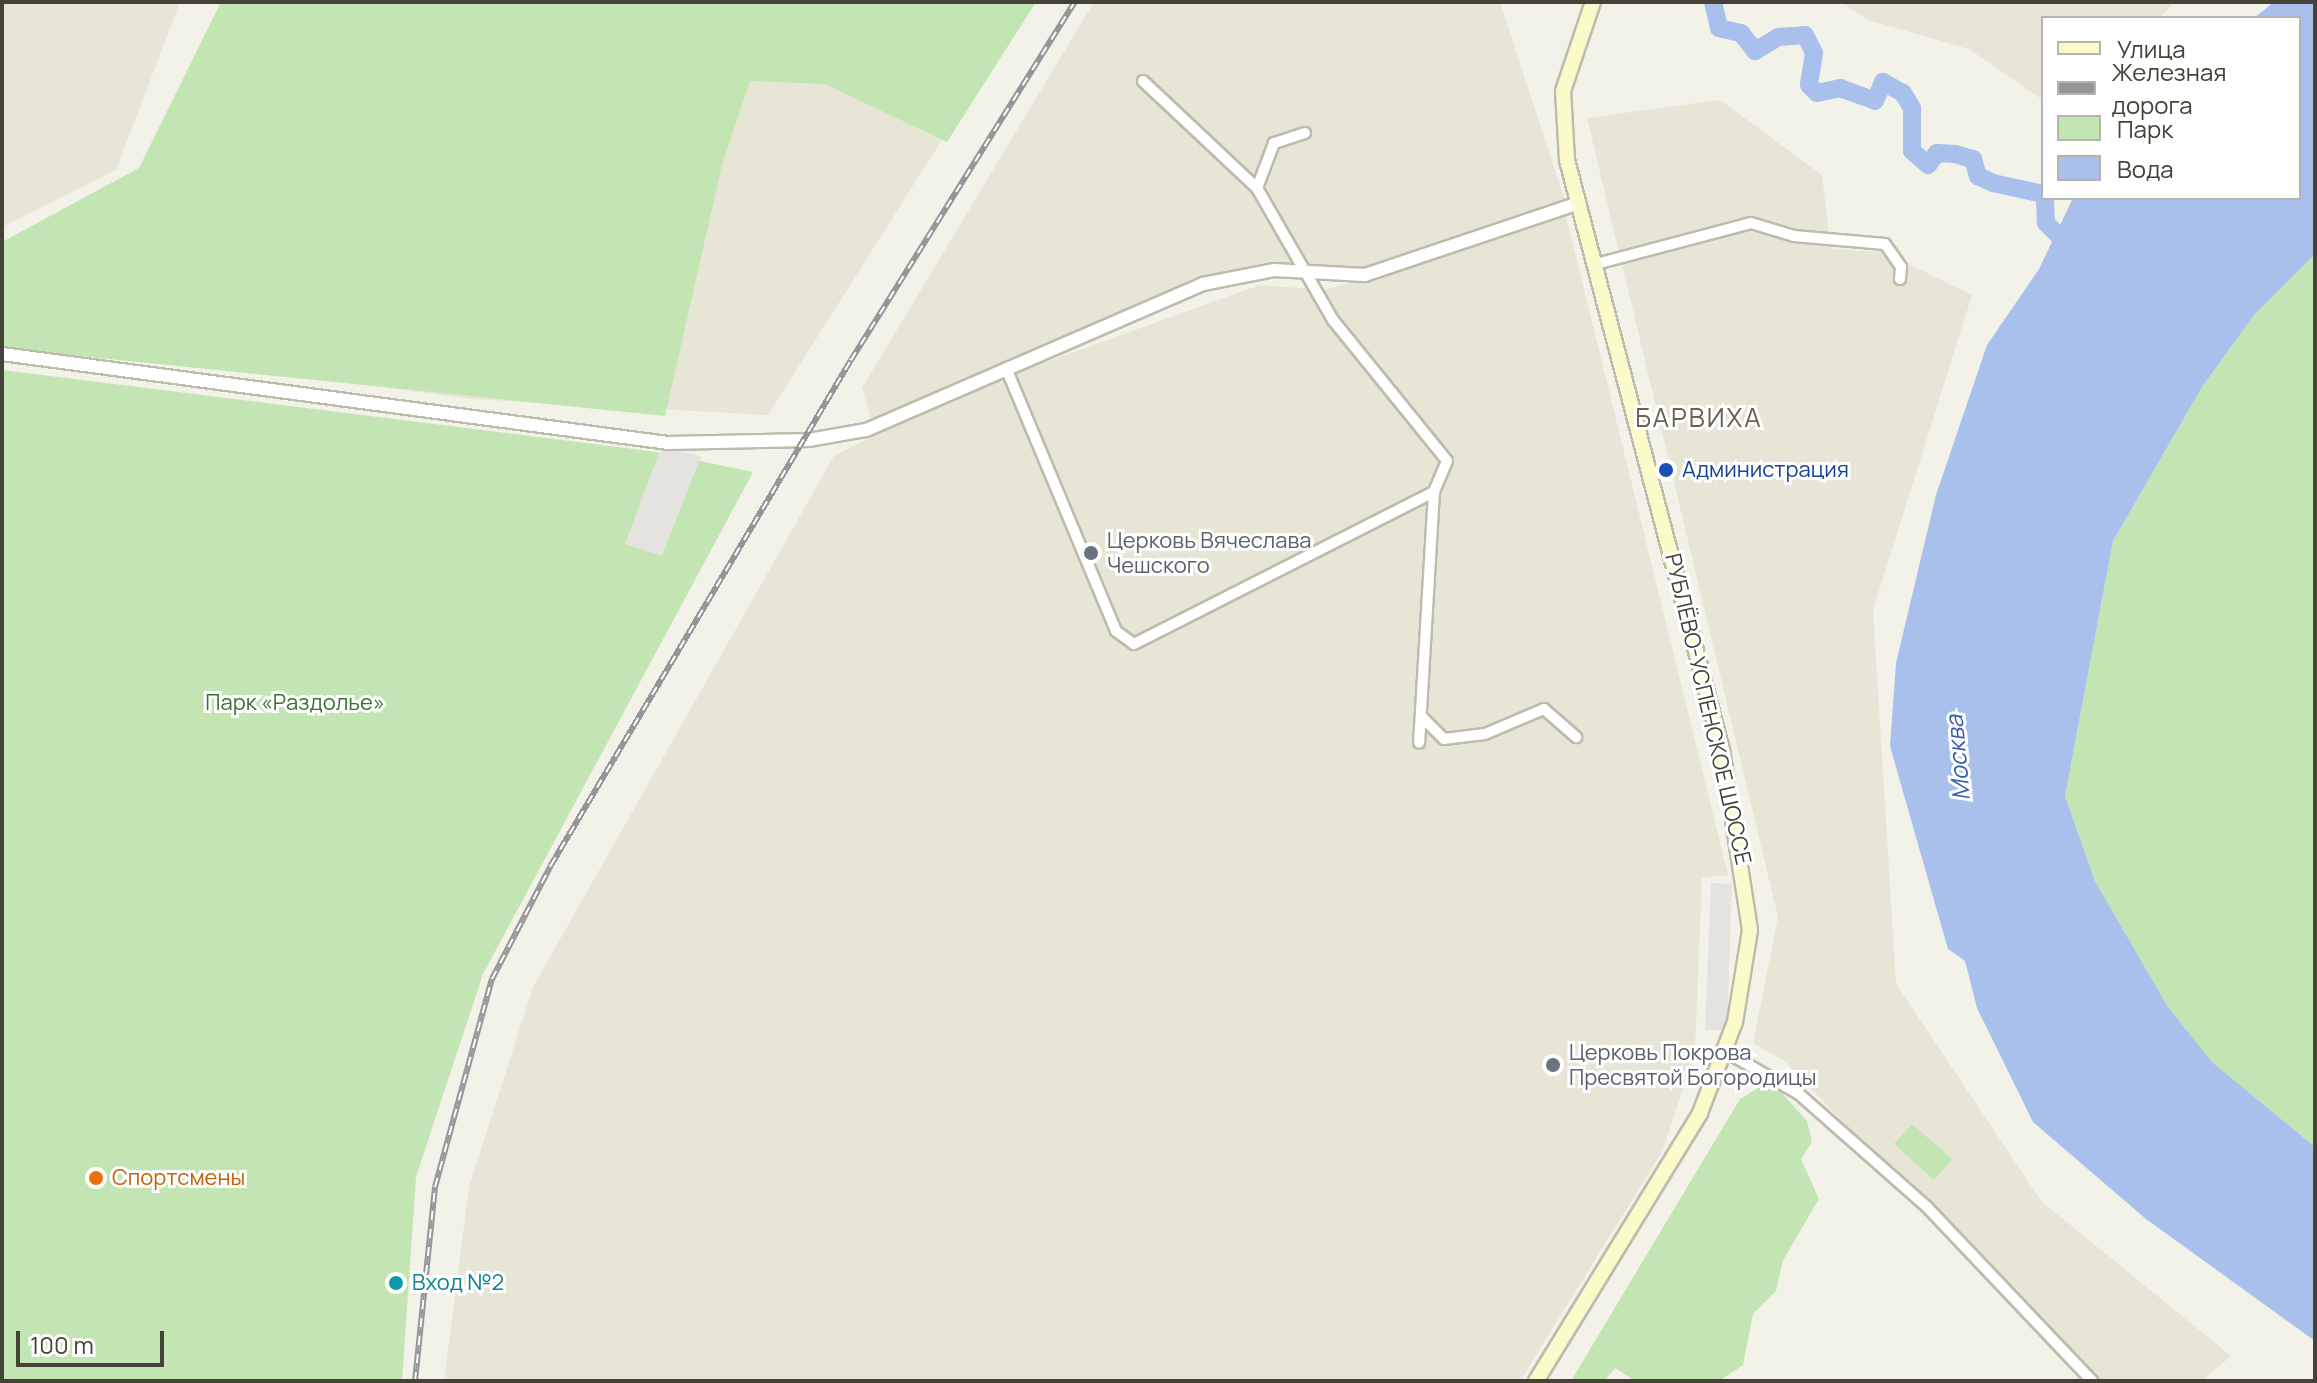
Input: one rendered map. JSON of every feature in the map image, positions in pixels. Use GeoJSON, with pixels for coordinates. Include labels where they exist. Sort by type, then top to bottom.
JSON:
{"type":"FeatureCollection","features":[{"type":"Feature","properties":{"kind":"main road","name":"РУБЛЁВО-УСПЕНСКОЕ ШОССЕ"},"geometry":{"type":"LineString","coordinates":[[1536,1381],[1665,1175],[1726,1052],[1748,960],[1742,847],[1579,203],[1562,108],[1593,2]]}},
{"type":"Feature","properties":{"kind":"street"},"geometry":{"type":"LineString","coordinates":[[1143,81],[1257,188],[1333,320],[1434,436],[1447,461],[1434,492],[1419,743]]}},
{"type":"Feature","properties":{"kind":"street"},"geometry":{"type":"LineString","coordinates":[[1257,188],[1274,143],[1305,133]]}},
{"type":"Feature","properties":{"kind":"street"},"geometry":{"type":"LineString","coordinates":[[2,354],[668,443],[841,436],[1203,284],[1274,270],[1365,275],[1579,203]]}},
{"type":"Feature","properties":{"kind":"street"},"geometry":{"type":"LineString","coordinates":[[1596,264],[1751,223],[1794,236],[1885,244],[1901,267],[1900,279]]}},
{"type":"Feature","properties":{"kind":"street"},"geometry":{"type":"LineString","coordinates":[[1006,368],[1116,631],[1134,644],[1434,492]]}},
{"type":"Feature","properties":{"kind":"street"},"geometry":{"type":"LineString","coordinates":[[1421,715],[1428,731],[1444,739],[1485,734],[1544,709],[1576,737]]}},
{"type":"Feature","properties":{"kind":"street"},"geometry":{"type":"LineString","coordinates":[[1726,1052],[1787,1085],[1927,1207],[2092,1381]]}},
{"type":"Feature","properties":{"kind":"shaded area"},"geometry":{"type":"Polygon","coordinates":[[[2,2],[180,2],[116,170],[2,227],[2,2]]]}},
{"type":"Feature","properties":{"kind":"shaded area"},"geometry":{"type":"Polygon","coordinates":[[[1029,2],[768,415],[471,399],[156,357],[169,132],[1029,2]]]}},
{"type":"Feature","properties":{"kind":"shaded area"},"geometry":{"type":"Polygon","coordinates":[[[1094,2],[1500,2],[1566,204],[1342,276],[1296,263],[1204,280],[871,419],[862,388],[1094,2]]]}},
{"type":"Feature","properties":{"kind":"shaded area"},"geometry":{"type":"Polygon","coordinates":[[[1841,2],[2174,2],[2162,16],[2041,16],[2041,99],[1969,49],[1868,20],[1841,2]]]}},
{"type":"Feature","properties":{"kind":"shaded area"},"geometry":{"type":"Polygon","coordinates":[[[1720,100],[1822,175],[1831,249],[1884,252],[1972,295],[1873,610],[1896,984],[2041,1201],[2231,1356],[2202,1381],[2090,1381],[1786,1062],[1753,1043],[1778,917],[1587,118],[1720,100]]]}},
{"type":"Feature","properties":{"kind":"shaded area"},"geometry":{"type":"Polygon","coordinates":[[[1566,216],[1728,875],[1702,878],[1695,1051],[1663,1150],[1520,1381],[444,1381],[469,1187],[533,987],[834,456],[1006,368],[1046,362],[1260,285],[1325,290],[1566,216]]]}},
{"type":"Feature","properties":{"kind":"shaded area"},"geometry":{"type":"Polygon","coordinates":[[[661,447],[701,456],[662,556],[625,544],[661,447]]]}},
{"type":"Feature","properties":{"kind":"shaded area"},"geometry":{"type":"Polygon","coordinates":[[[1711,883],[1732,884],[1727,1030],[1705,1030],[1711,883]]]}},
{"type":"Feature","properties":{"kind":"green space"},"geometry":{"type":"Polygon","coordinates":[[[221,2],[1036,2],[947,142],[825,84],[750,81],[722,165],[665,416],[2,348],[2,242],[139,168],[221,2]]]}},
{"type":"Feature","properties":{"kind":"green space"},"geometry":{"type":"Polygon","coordinates":[[[2315,254],[2315,1147],[2212,1062],[2168,1007],[2095,881],[2065,796],[2113,541],[2202,387],[2254,315],[2315,254]]]}},
{"type":"Feature","properties":{"kind":"green space","name":"Парк «Раздолье»"},"geometry":{"type":"Polygon","coordinates":[[[2,370],[657,452],[753,472],[483,974],[416,1177],[402,1381],[2,1381],[2,370]]]}},
{"type":"Feature","properties":{"kind":"green space"},"geometry":{"type":"Polygon","coordinates":[[[1758,1088],[1779,1090],[1807,1121],[1812,1142],[1801,1159],[1819,1199],[1783,1260],[1776,1291],[1753,1314],[1743,1365],[1719,1381],[1635,1381],[1615,1368],[1604,1381],[1571,1381],[1740,1099],[1758,1088]]]}},
{"type":"Feature","properties":{"kind":"green space"},"geometry":{"type":"Polygon","coordinates":[[[1912,1124],[1952,1159],[1934,1180],[1894,1144],[1912,1124]]]}},
{"type":"Feature","properties":{"kind":"water","name":"Москва"},"geometry":{"type":"Polygon","coordinates":[[[2274,2],[2315,2],[2315,254],[2254,315],[2202,387],[2113,541],[2065,796],[2095,881],[2168,1007],[2212,1062],[2315,1147],[2315,1341],[2146,1219],[2033,1122],[1977,1008],[1965,961],[1948,949],[1890,746],[1896,663],[1936,495],[1987,345],[2039,269],[2072,200],[2301,200],[2301,16],[2256,16],[2274,2]]]}},
{"type":"Feature","properties":{"kind":"waterway"},"geometry":{"type":"LineString","coordinates":[[1713,2],[1719,28],[1741,33],[1755,51],[1778,37],[1805,35],[1814,53],[1809,85],[1817,93],[1840,88],[1875,101],[1883,82],[1903,93],[1912,108],[1912,151],[1928,165],[1937,153],[1955,154],[1973,159],[1978,176],[1993,183],[2041,194]]}},
{"type":"Feature","properties":{"kind":"waterway"},"geometry":{"type":"LineString","coordinates":[[2045,200],[2046,223],[2069,246]]}},
{"type":"Feature","properties":{"kind":"railway"},"geometry":{"type":"LineString","coordinates":[[415,1381],[435,1187],[492,979],[551,865],[851,360],[1075,2]]}},
{"type":"Feature","properties":{"kind":"place","name":"Администрация"},"geometry":{"type":"Point","coordinates":[1666,470]}},
{"type":"Feature","properties":{"kind":"place","name":"Церковь Вячеслава Чешского"},"geometry":{"type":"Point","coordinates":[1091,553]}},
{"type":"Feature","properties":{"kind":"place","name":"Церковь Покрова Пресвятой Богородицы"},"geometry":{"type":"Point","coordinates":[1553,1065]}},
{"type":"Feature","properties":{"kind":"place","name":"Спортсмены"},"geometry":{"type":"Point","coordinates":[96,1178]}},
{"type":"Feature","properties":{"kind":"place","name":"Вход №2"},"geometry":{"type":"Point","coordinates":[396,1283]}},
{"type":"Feature","properties":{"kind":"district","name":"БАРВИХА"},"geometry":{"type":"Point","coordinates":[1699,418]}}]}
